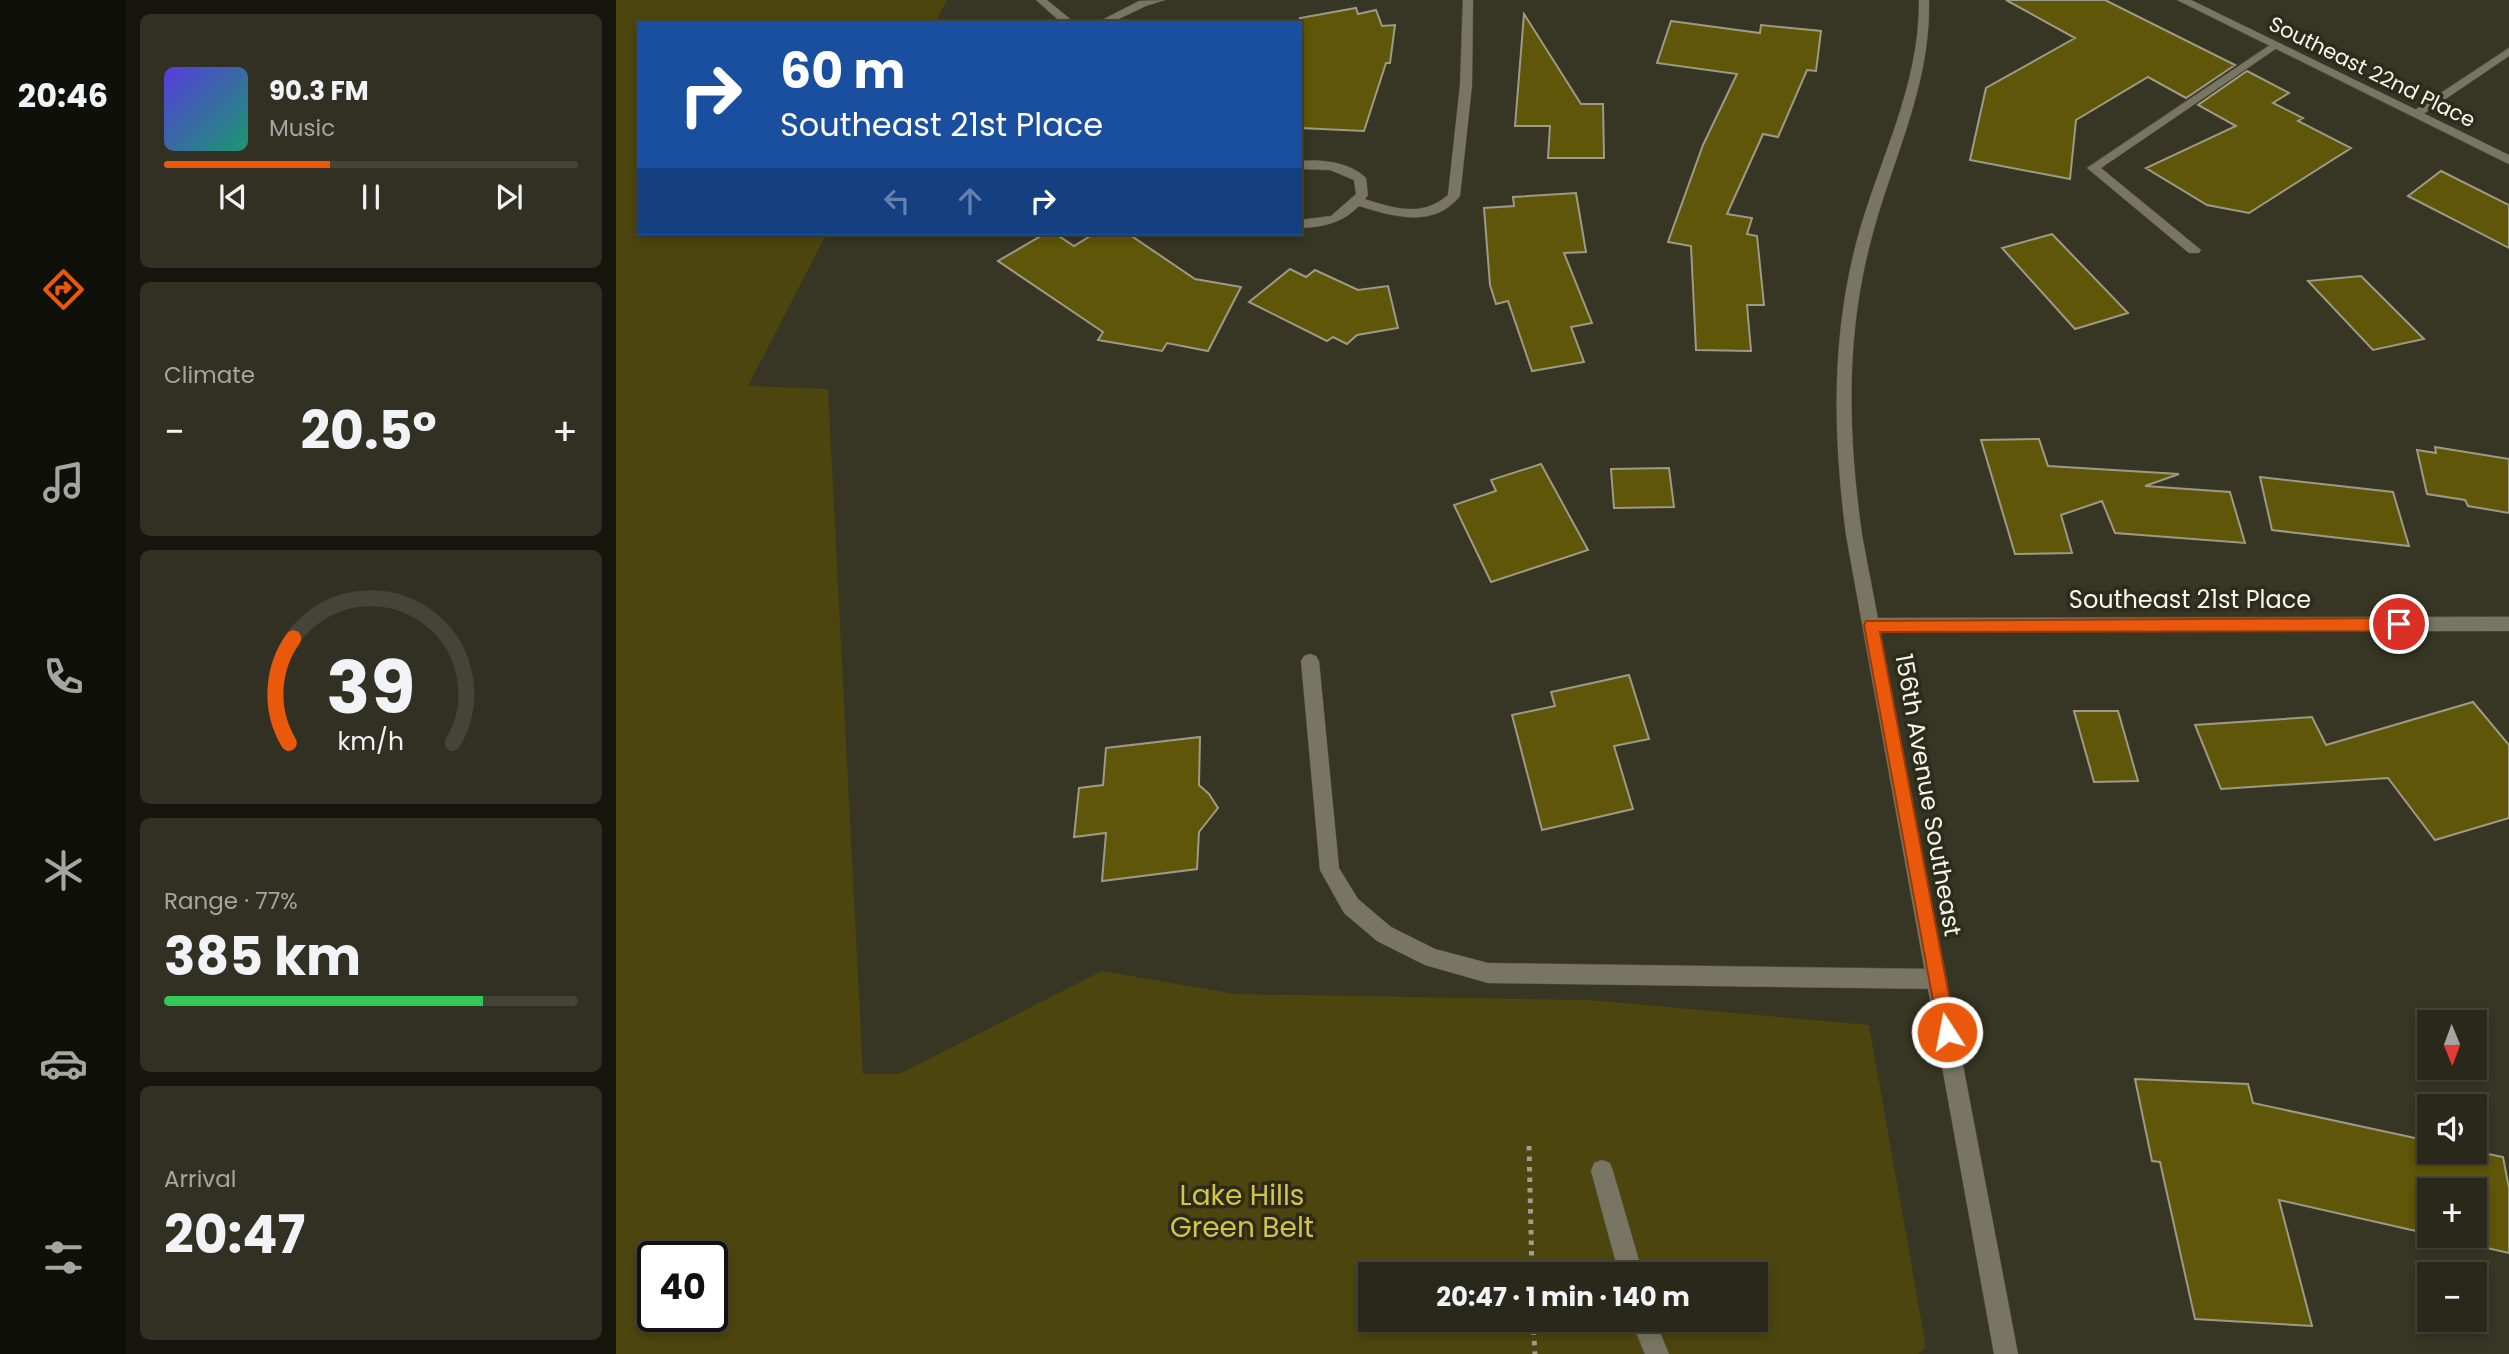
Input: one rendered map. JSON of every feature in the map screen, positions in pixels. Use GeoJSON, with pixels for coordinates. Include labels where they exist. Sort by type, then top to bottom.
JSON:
{"type":"FeatureCollection","features":[{"type":"Feature","properties":{"kind":"street"},"geometry":{"type":"LineString","coordinates":[[1041,0],[1067,21]]}},
{"type":"Feature","properties":{"kind":"street"},"geometry":{"type":"LineString","coordinates":[[1105,21],[1143,3],[1160,0]]}},
{"type":"Feature","properties":{"kind":"street"},"geometry":{"type":"LineString","coordinates":[[1357,201],[1417,216],[1433,213],[1454,196],[1466,85],[1468,0]]}},
{"type":"Feature","properties":{"kind":"street","name":"156th Avenue Southeast"},"geometry":{"type":"LineString","coordinates":[[1924,0],[1921,57],[1865,239],[1851,296],[1843,442],[1854,535],[2007,1354]]}},
{"type":"Feature","properties":{"kind":"street","name":"Southeast 22nd Place"},"geometry":{"type":"LineString","coordinates":[[2182,0],[2509,160]]}},
{"type":"Feature","properties":{"kind":"street"},"geometry":{"type":"LineString","coordinates":[[2194,250],[2093,168],[2273,46]]}},
{"type":"Feature","properties":{"kind":"street"},"geometry":{"type":"LineString","coordinates":[[2415,114],[2509,51]]}},
{"type":"Feature","properties":{"kind":"street"},"geometry":{"type":"LineString","coordinates":[[1302,165],[1314,163],[1342,168],[1360,178],[1362,195],[1349,212],[1328,223],[1302,223]]}},
{"type":"Feature","properties":{"kind":"street","name":"Southeast 21st Place"},"geometry":{"type":"LineString","coordinates":[[1871,625],[2509,624]]}},
{"type":"Feature","properties":{"kind":"street"},"geometry":{"type":"LineString","coordinates":[[1310,660],[1330,870],[1351,906],[1384,934],[1432,958],[1488,973],[1937,979]]}},
{"type":"Feature","properties":{"kind":"street"},"geometry":{"type":"LineString","coordinates":[[1602,1171],[1628,1262]]}},
{"type":"Feature","properties":{"kind":"street"},"geometry":{"type":"LineString","coordinates":[[1648,1332],[1657,1354]]}},
{"type":"Feature","properties":{"kind":"path"},"geometry":{"type":"LineString","coordinates":[[1529,1146],[1532,1262]]}},
{"type":"Feature","properties":{"kind":"path"},"geometry":{"type":"LineString","coordinates":[[1533,1332],[1535,1354]]}},
{"type":"Feature","properties":{"kind":"green space","name":"Lake Hills Green Belt"},"geometry":{"type":"Polygon","coordinates":[[[616,0],[947,0],[936,21],[637,21],[637,235],[826,235],[748,386],[828,389],[863,1074],[899,1074],[1102,971],[1235,994],[1589,1000],[1869,1025],[1926,1347],[1918,1354],[616,1354],[616,0]]]}},
{"type":"Feature","properties":{"kind":"building"},"geometry":{"type":"Polygon","coordinates":[[[2006,0],[2105,0],[2235,65],[2186,98],[2148,77],[2076,120],[2070,179],[1970,160],[1986,88],[2075,38],[2006,0]]]}},
{"type":"Feature","properties":{"kind":"building"},"geometry":{"type":"Polygon","coordinates":[[[1356,8],[1358,14],[1376,10],[1382,26],[1395,25],[1390,63],[1386,63],[1364,131],[1302,128],[1300,18],[1356,8]]]}},
{"type":"Feature","properties":{"kind":"building"},"geometry":{"type":"Polygon","coordinates":[[[1524,14],[1581,104],[1603,104],[1604,158],[1548,158],[1550,126],[1515,126],[1524,14]]]}},
{"type":"Feature","properties":{"kind":"building"},"geometry":{"type":"Polygon","coordinates":[[[1671,21],[1760,33],[1761,25],[1821,31],[1816,71],[1807,70],[1778,137],[1763,134],[1727,214],[1752,218],[1747,234],[1757,236],[1764,305],[1747,305],[1751,351],[1696,350],[1691,246],[1668,242],[1703,145],[1737,74],[1657,63],[1671,21]]]}},
{"type":"Feature","properties":{"kind":"building"},"geometry":{"type":"Polygon","coordinates":[[[2247,71],[2289,93],[2273,103],[2303,118],[2298,121],[2351,148],[2249,213],[2207,205],[2146,168],[2236,126],[2198,105],[2247,71]]]}},
{"type":"Feature","properties":{"kind":"building"},"geometry":{"type":"Polygon","coordinates":[[[2441,171],[2509,205],[2509,248],[2408,196],[2441,171]]]}},
{"type":"Feature","properties":{"kind":"building"},"geometry":{"type":"Polygon","coordinates":[[[1576,193],[1586,252],[1564,253],[1592,323],[1571,327],[1584,362],[1532,371],[1508,301],[1496,304],[1490,285],[1484,208],[1514,206],[1513,197],[1576,193]]]}},
{"type":"Feature","properties":{"kind":"building"},"geometry":{"type":"Polygon","coordinates":[[[2052,234],[2128,313],[2075,329],[2002,248],[2052,234]]]}},
{"type":"Feature","properties":{"kind":"building"},"geometry":{"type":"Polygon","coordinates":[[[1043,235],[1057,235],[1074,246],[1092,235],[1130,235],[1195,279],[1241,287],[1208,351],[1167,343],[1162,351],[1098,340],[1103,332],[998,261],[1043,235]]]}},
{"type":"Feature","properties":{"kind":"building"},"geometry":{"type":"Polygon","coordinates":[[[1290,269],[1306,277],[1315,270],[1358,290],[1388,286],[1398,328],[1357,335],[1347,344],[1333,337],[1327,341],[1249,302],[1290,269]]]}},
{"type":"Feature","properties":{"kind":"building"},"geometry":{"type":"Polygon","coordinates":[[[2361,276],[2424,339],[2373,350],[2308,281],[2361,276]]]}},
{"type":"Feature","properties":{"kind":"building"},"geometry":{"type":"Polygon","coordinates":[[[2039,439],[2048,466],[2179,474],[2145,486],[2230,492],[2245,543],[2115,533],[2102,501],[2061,515],[2072,553],[2015,554],[1981,440],[2039,439]]]}},
{"type":"Feature","properties":{"kind":"building"},"geometry":{"type":"Polygon","coordinates":[[[2435,447],[2509,459],[2509,513],[2468,506],[2465,500],[2427,494],[2417,450],[2436,453],[2435,447]]]}},
{"type":"Feature","properties":{"kind":"building"},"geometry":{"type":"Polygon","coordinates":[[[1541,464],[1588,550],[1491,582],[1454,505],[1496,491],[1491,480],[1541,464]]]}},
{"type":"Feature","properties":{"kind":"building"},"geometry":{"type":"Polygon","coordinates":[[[1669,468],[1674,507],[1614,508],[1611,469],[1669,468]]]}},
{"type":"Feature","properties":{"kind":"building"},"geometry":{"type":"Polygon","coordinates":[[[2260,477],[2393,492],[2409,546],[2272,530],[2260,477]]]}},
{"type":"Feature","properties":{"kind":"building"},"geometry":{"type":"Polygon","coordinates":[[[1629,675],[1649,739],[1614,746],[1633,809],[1542,830],[1512,715],[1555,706],[1551,692],[1629,675]]]}},
{"type":"Feature","properties":{"kind":"building"},"geometry":{"type":"Polygon","coordinates":[[[2473,702],[2509,745],[2509,818],[2435,840],[2388,778],[2221,789],[2195,725],[2312,717],[2326,745],[2473,702]]]}},
{"type":"Feature","properties":{"kind":"building"},"geometry":{"type":"Polygon","coordinates":[[[2074,711],[2118,711],[2138,781],[2094,782],[2074,711]]]}},
{"type":"Feature","properties":{"kind":"building"},"geometry":{"type":"Polygon","coordinates":[[[1200,737],[1199,785],[1218,808],[1199,832],[1197,869],[1102,881],[1106,833],[1074,837],[1079,788],[1103,785],[1106,748],[1200,737]]]}},
{"type":"Feature","properties":{"kind":"building"},"geometry":{"type":"Polygon","coordinates":[[[2135,1079],[2248,1084],[2253,1103],[2417,1138],[2417,1164],[2487,1164],[2487,1154],[2503,1157],[2509,1188],[2509,1253],[2487,1248],[2487,1178],[2417,1178],[2417,1231],[2279,1200],[2312,1326],[2195,1319],[2160,1162],[2152,1161],[2135,1079]]]}},
{"type":"Feature","properties":{"kind":"route"},"geometry":{"type":"LineString","coordinates":[[1947,1032],[1871,625],[2399,624]]}}]}
